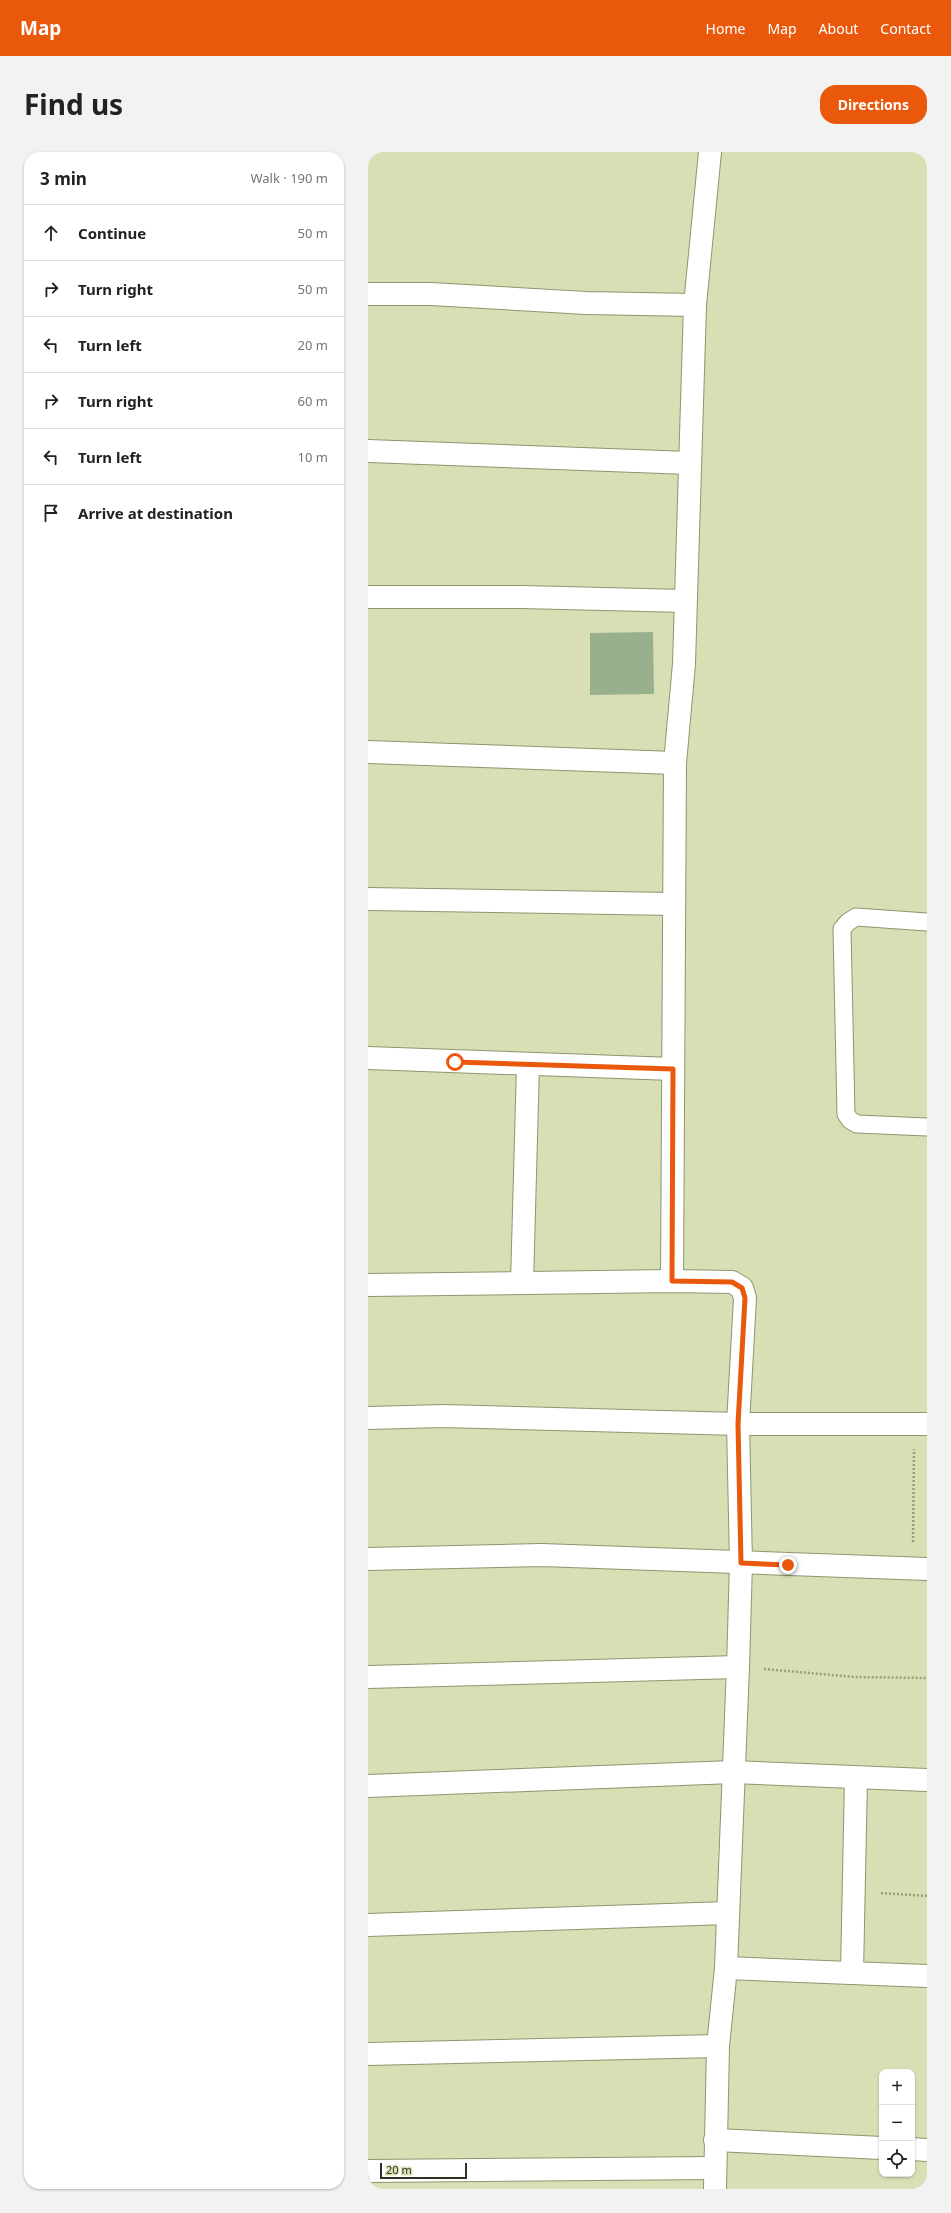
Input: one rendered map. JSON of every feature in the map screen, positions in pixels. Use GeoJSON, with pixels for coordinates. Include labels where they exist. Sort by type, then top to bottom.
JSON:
{"type":"FeatureCollection","features":[{"type":"Feature","properties":{"kind":"street"},"geometry":{"type":"LineString","coordinates":[[672,1281],[675,763],[684,664],[695,305],[710,152]]}},
{"type":"Feature","properties":{"kind":"street"},"geometry":{"type":"LineString","coordinates":[[368,294],[431,294],[586,303],[695,305]]}},
{"type":"Feature","properties":{"kind":"street"},"geometry":{"type":"LineString","coordinates":[[368,451],[689,463]]}},
{"type":"Feature","properties":{"kind":"street"},"geometry":{"type":"LineString","coordinates":[[368,597],[522,597],[685,601]]}},
{"type":"Feature","properties":{"kind":"street"},"geometry":{"type":"LineString","coordinates":[[368,752],[675,763]]}},
{"type":"Feature","properties":{"kind":"street"},"geometry":{"type":"LineString","coordinates":[[368,899],[673,904]]}},
{"type":"Feature","properties":{"kind":"street"},"geometry":{"type":"LineString","coordinates":[[368,1058],[528,1065],[673,1069]]}},
{"type":"Feature","properties":{"kind":"street"},"geometry":{"type":"LineString","coordinates":[[522,1283],[528,1065]]}},
{"type":"Feature","properties":{"kind":"street"},"geometry":{"type":"LineString","coordinates":[[368,1285],[672,1281],[732,1282],[742,1288],[745,1298],[738,1424],[741,1563],[738,1667],[726,1968],[718,2046],[715,2178],[368,2171]]}},
{"type":"Feature","properties":{"kind":"street"},"geometry":{"type":"LineString","coordinates":[[368,1418],[443,1416],[738,1424],[920,1424]]}},
{"type":"Feature","properties":{"kind":"street"},"geometry":{"type":"LineString","coordinates":[[368,1559],[542,1555],[920,1569]]}},
{"type":"Feature","properties":{"kind":"street"},"geometry":{"type":"LineString","coordinates":[[368,1677],[738,1667]]}},
{"type":"Feature","properties":{"kind":"street"},"geometry":{"type":"LineString","coordinates":[[368,1786],[733,1772],[927,1780]]}},
{"type":"Feature","properties":{"kind":"street"},"geometry":{"type":"LineString","coordinates":[[852,1973],[856,1778]]}},
{"type":"Feature","properties":{"kind":"street"},"geometry":{"type":"LineString","coordinates":[[368,1925],[728,1913]]}},
{"type":"Feature","properties":{"kind":"street"},"geometry":{"type":"LineString","coordinates":[[726,1968],[927,1976]]}},
{"type":"Feature","properties":{"kind":"street"},"geometry":{"type":"LineString","coordinates":[[368,2054],[718,2046]]}},
{"type":"Feature","properties":{"kind":"street"},"geometry":{"type":"LineString","coordinates":[[715,2140],[879,2148]]}},
{"type":"Feature","properties":{"kind":"street"},"geometry":{"type":"LineString","coordinates":[[915,2149],[927,2150]]}},
{"type":"Feature","properties":{"kind":"lane"},"geometry":{"type":"LineString","coordinates":[[927,922],[856,917],[848,922],[842,929],[846,1114],[850,1120],[857,1124],[927,1127]]}},
{"type":"Feature","properties":{"kind":"path"},"geometry":{"type":"LineString","coordinates":[[920,1424],[920,1569]]}},
{"type":"Feature","properties":{"kind":"path"},"geometry":{"type":"LineString","coordinates":[[738,1667],[855,1677],[927,1678]]}},
{"type":"Feature","properties":{"kind":"path"},"geometry":{"type":"LineString","coordinates":[[854,1891],[927,1896]]}},
{"type":"Feature","properties":{"kind":"building"},"geometry":{"type":"Polygon","coordinates":[[[653,632],[654,694],[590,695],[590,633],[653,632]]]}},
{"type":"Feature","properties":{"kind":"route"},"geometry":{"type":"LineString","coordinates":[[455,1062],[673,1069],[672,1281],[732,1282],[742,1288],[745,1298],[738,1424],[741,1563],[788,1565]]}}]}
